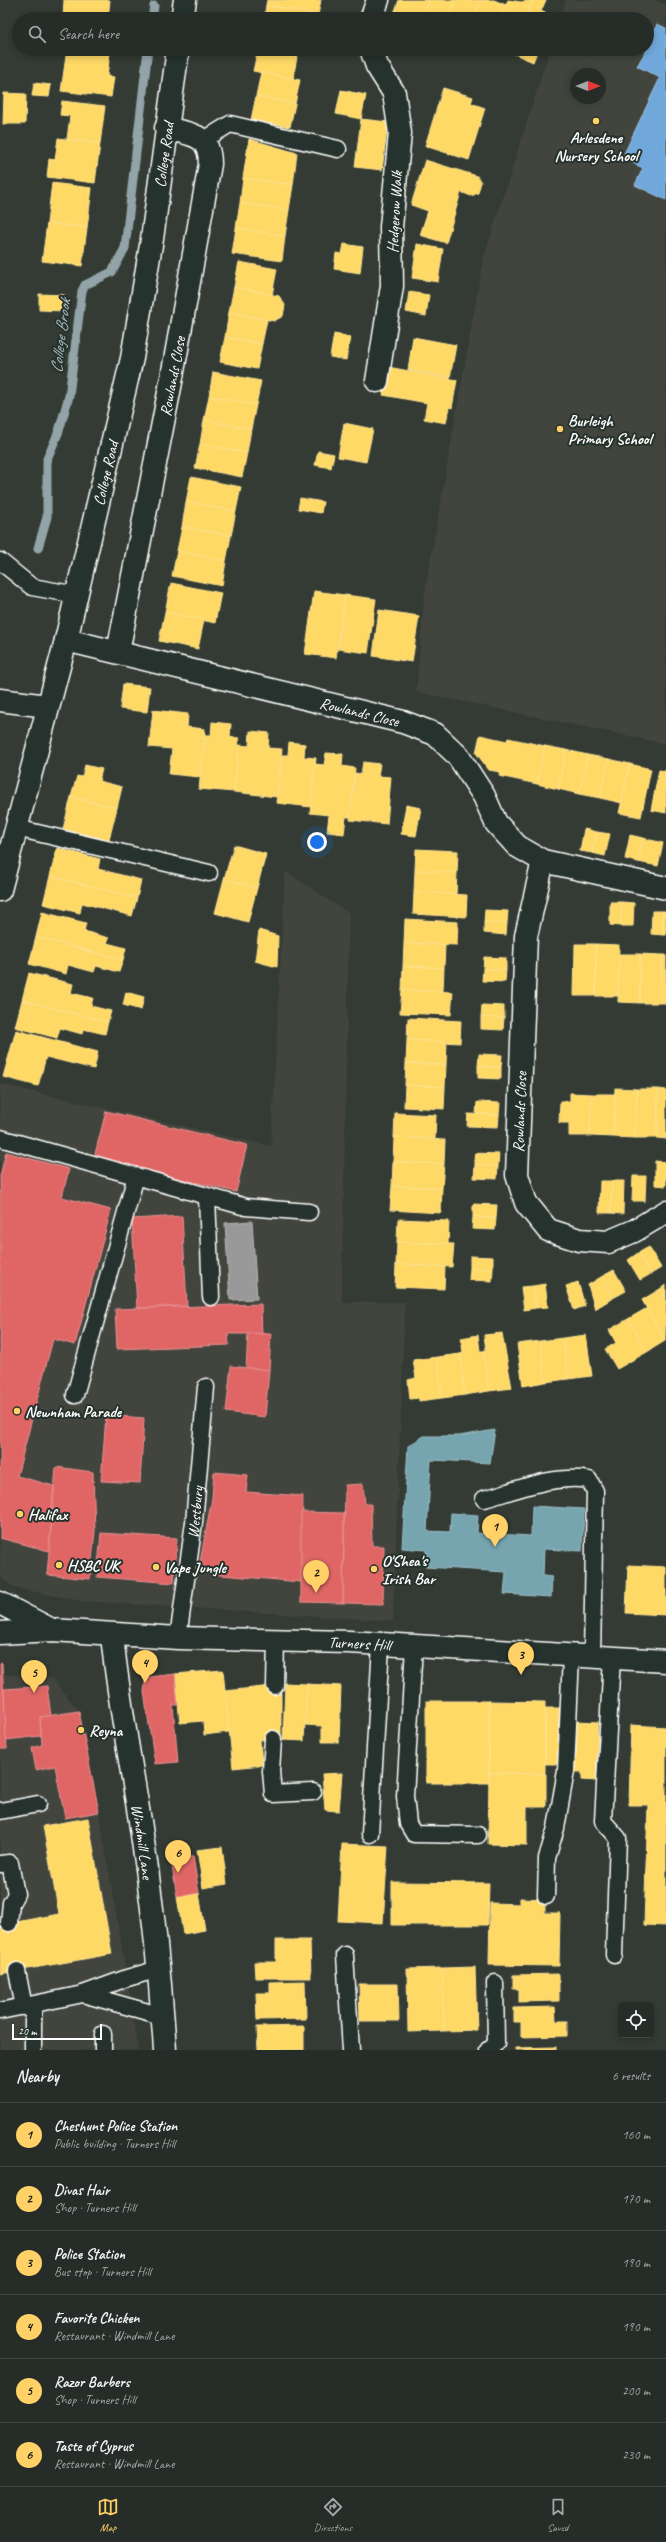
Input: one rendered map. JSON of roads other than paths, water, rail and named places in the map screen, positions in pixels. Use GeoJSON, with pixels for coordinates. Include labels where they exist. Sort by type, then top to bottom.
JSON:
{"type":"FeatureCollection","features":[{"type":"Feature","properties":{"kind":"street"},"geometry":{"type":"LineString","coordinates":[[183,12],[185,0]]}},
{"type":"Feature","properties":{"kind":"street"},"geometry":{"type":"LineString","coordinates":[[374,12],[378,0]]}},
{"type":"Feature","properties":{"kind":"street","name":"College Road"},"geometry":{"type":"LineString","coordinates":[[0,890],[47,706],[66,640],[132,358],[152,239],[177,56]]}},
{"type":"Feature","properties":{"kind":"street","name":"Hedgerow Walk"},"geometry":{"type":"LineString","coordinates":[[373,56],[377,66],[394,93],[400,133],[391,227],[392,286],[377,381]]}},
{"type":"Feature","properties":{"kind":"street"},"geometry":{"type":"LineString","coordinates":[[166,128],[204,140]]}},
{"type":"Feature","properties":{"kind":"street","name":"Rowlands Close"},"geometry":{"type":"LineString","coordinates":[[118,652],[172,376],[210,164],[208,146],[204,140]]}},
{"type":"Feature","properties":{"kind":"street","name":"Rowlands Close"},"geometry":{"type":"LineString","coordinates":[[66,640],[403,722],[435,734],[458,756],[484,796],[496,823],[517,846],[544,861],[666,888]]}},
{"type":"Feature","properties":{"kind":"street"},"geometry":{"type":"LineString","coordinates":[[0,700],[47,706]]}},
{"type":"Feature","properties":{"kind":"street","name":"Rowlands Close"},"geometry":{"type":"LineString","coordinates":[[544,861],[526,936],[517,1175],[526,1203],[548,1230],[579,1240],[608,1242],[634,1231],[666,1212]]}},
{"type":"Feature","properties":{"kind":"street","name":"Turners Hill"},"geometry":{"type":"LineString","coordinates":[[0,1602],[52,1630]]}},
{"type":"Feature","properties":{"kind":"street","name":"Turners Hill"},"geometry":{"type":"LineString","coordinates":[[0,1633],[52,1630],[178,1638],[349,1642],[666,1661]]}},
{"type":"Feature","properties":{"kind":"street","name":"Windmill Lane"},"geometry":{"type":"LineString","coordinates":[[112,1635],[121,1711],[140,1821],[159,1969],[165,2050]]}},
{"type":"Feature","properties":{"kind":"lane"},"geometry":{"type":"LineString","coordinates":[[204,140],[230,124],[338,149]]}},
{"type":"Feature","properties":{"kind":"lane"},"geometry":{"type":"LineString","coordinates":[[0,561],[32,587],[77,595]]}},
{"type":"Feature","properties":{"kind":"lane"},"geometry":{"type":"LineString","coordinates":[[16,828],[209,872]]}},
{"type":"Feature","properties":{"kind":"lane"},"geometry":{"type":"LineString","coordinates":[[0,1138],[246,1207],[309,1212]]}},
{"type":"Feature","properties":{"kind":"lane"},"geometry":{"type":"LineString","coordinates":[[75,1396],[136,1176]]}},
{"type":"Feature","properties":{"kind":"lane"},"geometry":{"type":"LineString","coordinates":[[207,1196],[211,1297]]}},
{"type":"Feature","properties":{"kind":"lane","name":"Westbury"},"geometry":{"type":"LineString","coordinates":[[178,1638],[196,1500],[206,1386]]}},
{"type":"Feature","properties":{"kind":"lane"},"geometry":{"type":"LineString","coordinates":[[484,1498],[558,1480],[577,1478],[589,1480],[595,1491],[602,1656],[603,1821],[618,1838],[614,1955]]}},
{"type":"Feature","properties":{"kind":"lane"},"geometry":{"type":"LineString","coordinates":[[274,1686],[276,1640]]}},
{"type":"Feature","properties":{"kind":"lane"},"geometry":{"type":"LineString","coordinates":[[370,1834],[381,1645]]}},
{"type":"Feature","properties":{"kind":"lane"},"geometry":{"type":"LineString","coordinates":[[414,1647],[405,1796],[408,1824],[414,1834],[478,1836]]}},
{"type":"Feature","properties":{"kind":"lane"},"geometry":{"type":"LineString","coordinates":[[546,1896],[547,1858],[556,1828],[566,1771],[571,1655]]}},
{"type":"Feature","properties":{"kind":"lane"},"geometry":{"type":"LineString","coordinates":[[272,1739],[273,1794],[313,1792]]}},
{"type":"Feature","properties":{"kind":"lane"},"geometry":{"type":"LineString","coordinates":[[0,1810],[38,1804]]}},
{"type":"Feature","properties":{"kind":"lane"},"geometry":{"type":"LineString","coordinates":[[0,1864],[10,1863],[16,1894],[11,1903],[9,1923]]}},
{"type":"Feature","properties":{"kind":"lane"},"geometry":{"type":"LineString","coordinates":[[345,1955],[351,2050]]}},
{"type":"Feature","properties":{"kind":"lane"},"geometry":{"type":"LineString","coordinates":[[0,2011],[83,1994],[127,1978],[159,1969]]}},
{"type":"Feature","properties":{"kind":"lane"},"geometry":{"type":"LineString","coordinates":[[17,1971],[28,2006],[33,2050]]}},
{"type":"Feature","properties":{"kind":"lane"},"geometry":{"type":"LineString","coordinates":[[488,2050],[496,2043],[495,1983]]}},
{"type":"Feature","properties":{"kind":"lane"},"geometry":{"type":"LineString","coordinates":[[83,1994],[162,2016]]}},
{"type":"Feature","properties":{"kind":"lane"},"geometry":{"type":"LineString","coordinates":[[103,2034],[103,2050]]}},
{"type":"Feature","properties":{"kind":"waterway","name":"College Brook"},"geometry":{"type":"LineString","coordinates":[[153,12],[154,6]]}},
{"type":"Feature","properties":{"kind":"waterway","name":"College Brook"},"geometry":{"type":"LineString","coordinates":[[38,548],[47,517],[47,459],[59,431],[69,396],[82,291],[85,285],[112,272],[125,248],[147,56]]}},
{"type":"Feature","properties":{"kind":"place","name":"Arlesdene Nursery School"},"geometry":{"type":"Point","coordinates":[596,121]}},
{"type":"Feature","properties":{"kind":"place","name":"Burleigh Primary School"},"geometry":{"type":"Point","coordinates":[560,429]}},
{"type":"Feature","properties":{"kind":"place","name":"Newnham Parade"},"geometry":{"type":"Point","coordinates":[17,1411]}},
{"type":"Feature","properties":{"kind":"place","name":"Halifax"},"geometry":{"type":"Point","coordinates":[20,1514]}},
{"type":"Feature","properties":{"kind":"place","name":"Cheshunt Police Station"},"geometry":{"type":"Point","coordinates":[495,1547]}},
{"type":"Feature","properties":{"kind":"place","name":"HSBC UK"},"geometry":{"type":"Point","coordinates":[59,1565]}},
{"type":"Feature","properties":{"kind":"place","name":"Vape Jungle"},"geometry":{"type":"Point","coordinates":[156,1567]}},
{"type":"Feature","properties":{"kind":"place","name":"O'Shea's Irish Bar"},"geometry":{"type":"Point","coordinates":[374,1569]}},
{"type":"Feature","properties":{"kind":"place","name":"Divas Hair"},"geometry":{"type":"Point","coordinates":[316,1593]}},
{"type":"Feature","properties":{"kind":"place","name":"Police Station"},"geometry":{"type":"Point","coordinates":[521,1675]}},
{"type":"Feature","properties":{"kind":"place","name":"Favorite Chicken"},"geometry":{"type":"Point","coordinates":[145,1683]}},
{"type":"Feature","properties":{"kind":"place","name":"Razor Barbers"},"geometry":{"type":"Point","coordinates":[34,1693]}},
{"type":"Feature","properties":{"kind":"place","name":"Reyna"},"geometry":{"type":"Point","coordinates":[81,1730]}},
{"type":"Feature","properties":{"kind":"place","name":"Taste of Cyprus"},"geometry":{"type":"Point","coordinates":[178,1873]}}]}
